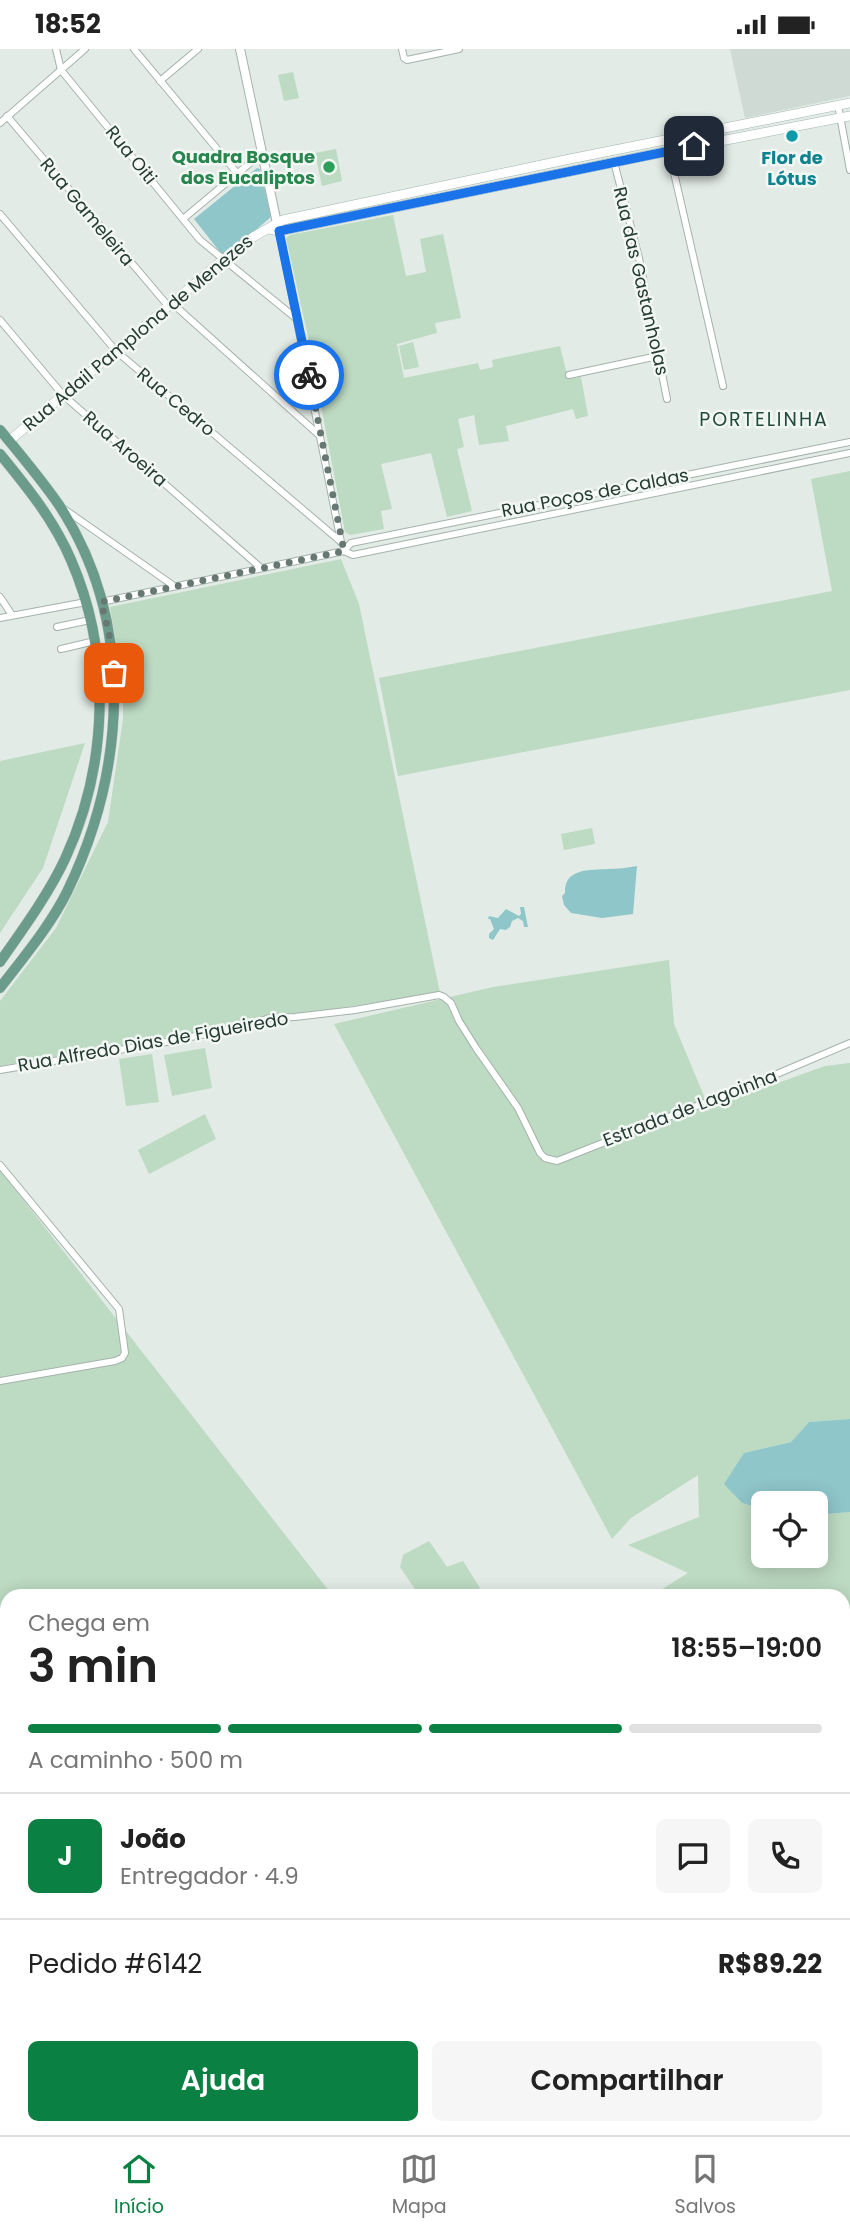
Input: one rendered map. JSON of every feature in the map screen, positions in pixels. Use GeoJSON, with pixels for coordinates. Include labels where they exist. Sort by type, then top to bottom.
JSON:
{"type":"FeatureCollection","features":[{"type":"Feature","properties":{"kind":"main road","name":"Rua Adail Pamplona de Menezes"},"geometry":{"type":"LineString","coordinates":[[9,441],[224,259],[253,237],[275,227],[371,201],[850,103]]}},
{"type":"Feature","properties":{"kind":"main road","name":"Rua Adail Pamplona de Menezes"},"geometry":{"type":"LineString","coordinates":[[275,227],[359,215],[845,117]]}},
{"type":"Feature","properties":{"kind":"main road"},"geometry":{"type":"LineString","coordinates":[[616,162],[619,153],[630,147]]}},
{"type":"Feature","properties":{"kind":"main road"},"geometry":{"type":"LineString","coordinates":[[590,167],[603,160],[603,152]]}},
{"type":"Feature","properties":{"kind":"main road"},"geometry":{"type":"LineString","coordinates":[[466,182],[468,193]]}},
{"type":"Feature","properties":{"kind":"main road"},"geometry":{"type":"LineString","coordinates":[[386,209],[387,201],[398,196]]}},
{"type":"Feature","properties":{"kind":"main road"},"geometry":{"type":"LineString","coordinates":[[359,215],[371,209],[371,201]]}},
{"type":"Feature","properties":{"kind":"main road"},"geometry":{"type":"LineString","coordinates":[[0,430],[59,506],[85,556],[109,633],[114,673],[113,740],[96,819],[66,893],[0,988]]}},
{"type":"Feature","properties":{"kind":"main road"},"geometry":{"type":"LineString","coordinates":[[0,454],[50,520],[71,559],[86,602],[94,641],[100,733],[88,796],[64,860],[0,962]]}},
{"type":"Feature","properties":{"kind":"main road"},"geometry":{"type":"LineString","coordinates":[[98,674],[107,676],[114,673]]}},
{"type":"Feature","properties":{"kind":"main road"},"geometry":{"type":"LineString","coordinates":[[99,687],[106,683],[114,687]]}},
{"type":"Feature","properties":{"kind":"street"},"geometry":{"type":"LineString","coordinates":[[56,49],[61,70]]}},
{"type":"Feature","properties":{"kind":"street"},"geometry":{"type":"LineString","coordinates":[[2,119],[85,49]]}},
{"type":"Feature","properties":{"kind":"street"},"geometry":{"type":"LineString","coordinates":[[134,49],[237,173]]}},
{"type":"Feature","properties":{"kind":"street"},"geometry":{"type":"LineString","coordinates":[[160,81],[198,49]]}},
{"type":"Feature","properties":{"kind":"street"},"geometry":{"type":"LineString","coordinates":[[240,49],[344,551]]}},
{"type":"Feature","properties":{"kind":"street"},"geometry":{"type":"LineString","coordinates":[[402,52],[407,60],[459,49]]}},
{"type":"Feature","properties":{"kind":"street","name":"Rua Oiti"},"geometry":{"type":"LineString","coordinates":[[61,70],[208,248],[298,320]]}},
{"type":"Feature","properties":{"kind":"street"},"geometry":{"type":"LineString","coordinates":[[838,105],[845,117],[850,170]]}},
{"type":"Feature","properties":{"kind":"street","name":"Rua Gameleira"},"geometry":{"type":"LineString","coordinates":[[2,119],[171,305],[320,437]]}},
{"type":"Feature","properties":{"kind":"street"},"geometry":{"type":"LineString","coordinates":[[669,151],[723,386]]}},
{"type":"Feature","properties":{"kind":"street"},"geometry":{"type":"LineString","coordinates":[[183,219],[262,153]]}},
{"type":"Feature","properties":{"kind":"street","name":"Rua das Gastanholas"},"geometry":{"type":"LineString","coordinates":[[616,162],[639,258],[667,399]]}},
{"type":"Feature","properties":{"kind":"street","name":"Rua Cedro"},"geometry":{"type":"LineString","coordinates":[[0,214],[116,351],[340,541]]}},
{"type":"Feature","properties":{"kind":"street","name":"Rua Aroeira"},"geometry":{"type":"LineString","coordinates":[[0,320],[63,395],[261,568]]}},
{"type":"Feature","properties":{"kind":"street"},"geometry":{"type":"LineString","coordinates":[[569,375],[658,356]]}},
{"type":"Feature","properties":{"kind":"street","name":"Rua Poços de Caldas"},"geometry":{"type":"LineString","coordinates":[[344,551],[351,543],[850,442]]}},
{"type":"Feature","properties":{"kind":"street","name":"Rua Poços de Caldas"},"geometry":{"type":"LineString","coordinates":[[101,602],[344,551],[353,555],[850,453]]}},
{"type":"Feature","properties":{"kind":"street"},"geometry":{"type":"LineString","coordinates":[[59,506],[174,586]]}},
{"type":"Feature","properties":{"kind":"street"},"geometry":{"type":"LineString","coordinates":[[0,597],[12,615]]}},
{"type":"Feature","properties":{"kind":"street"},"geometry":{"type":"LineString","coordinates":[[0,618],[86,602]]}},
{"type":"Feature","properties":{"kind":"street"},"geometry":{"type":"LineString","coordinates":[[57,627],[90,620]]}},
{"type":"Feature","properties":{"kind":"street"},"geometry":{"type":"LineString","coordinates":[[61,649],[94,641]]}},
{"type":"Feature","properties":{"kind":"street","name":"Rua Alfredo Dias de Figueiredo"},"geometry":{"type":"LineString","coordinates":[[0,1070],[210,1034],[271,1018],[355,1010],[439,995],[451,1003],[459,1021],[518,1108],[536,1145]]}},
{"type":"Feature","properties":{"kind":"street","name":"Estrada de Lagoinha"},"geometry":{"type":"LineString","coordinates":[[536,1145],[545,1158],[561,1160],[850,1043]]}},
{"type":"Feature","properties":{"kind":"street"},"geometry":{"type":"LineString","coordinates":[[0,1165],[119,1309],[125,1353],[115,1361],[0,1381]]}},
{"type":"Feature","properties":{"kind":"shaded area"},"geometry":{"type":"Polygon","coordinates":[[[730,49],[850,49],[850,96],[745,118],[730,49]]]}},
{"type":"Feature","properties":{"kind":"green space"},"geometry":{"type":"Polygon","coordinates":[[[293,72],[299,98],[284,101],[278,75],[293,72]]]}},
{"type":"Feature","properties":{"kind":"green space","name":"Quadra Bosque dos Eucaliptos"},"geometry":{"type":"Polygon","coordinates":[[[336,149],[342,181],[322,186],[315,153],[336,149]]]}},
{"type":"Feature","properties":{"kind":"green space"},"geometry":{"type":"Polygon","coordinates":[[[393,215],[406,276],[426,272],[420,239],[443,234],[461,318],[435,323],[437,333],[397,344],[404,378],[478,363],[480,370],[493,367],[492,360],[560,346],[568,379],[581,377],[588,416],[576,419],[573,409],[506,426],[509,441],[479,445],[474,415],[458,419],[464,447],[457,449],[472,511],[447,517],[431,453],[381,464],[392,509],[381,511],[384,529],[350,535],[345,532],[286,238],[393,215]]]}},
{"type":"Feature","properties":{"kind":"green space"},"geometry":{"type":"Polygon","coordinates":[[[413,342],[419,367],[404,370],[399,346],[413,342]]]}},
{"type":"Feature","properties":{"kind":"green space"},"geometry":{"type":"Polygon","coordinates":[[[850,471],[850,690],[398,776],[379,678],[832,591],[811,479],[850,471]]]}},
{"type":"Feature","properties":{"kind":"green space"},"geometry":{"type":"Polygon","coordinates":[[[341,559],[359,604],[440,993],[0,1066],[0,1001],[56,928],[108,822],[123,719],[123,682],[110,607],[341,559]]]}},
{"type":"Feature","properties":{"kind":"green space"},"geometry":{"type":"Polygon","coordinates":[[[85,743],[43,868],[0,933],[0,761],[85,743]]]}},
{"type":"Feature","properties":{"kind":"green space"},"geometry":{"type":"Polygon","coordinates":[[[592,828],[595,844],[564,850],[561,834],[592,828]]]}},
{"type":"Feature","properties":{"kind":"green space"},"geometry":{"type":"Polygon","coordinates":[[[669,960],[674,1024],[709,1108],[825,1066],[850,1063],[850,1419],[809,1422],[791,1442],[744,1453],[742,1503],[751,1506],[751,1568],[828,1568],[828,1514],[850,1512],[850,1589],[662,1589],[688,1573],[628,1545],[699,1517],[698,1475],[631,1518],[612,1539],[334,1024],[493,987],[669,960]]]}},
{"type":"Feature","properties":{"kind":"green space"},"geometry":{"type":"Polygon","coordinates":[[[205,1048],[212,1088],[172,1096],[164,1055],[205,1048]]]}},
{"type":"Feature","properties":{"kind":"green space"},"geometry":{"type":"Polygon","coordinates":[[[152,1054],[159,1102],[126,1106],[119,1059],[152,1054]]]}},
{"type":"Feature","properties":{"kind":"green space"},"geometry":{"type":"Polygon","coordinates":[[[205,1114],[216,1139],[149,1174],[138,1150],[205,1114]]]}},
{"type":"Feature","properties":{"kind":"green space"},"geometry":{"type":"Polygon","coordinates":[[[0,1170],[328,1589],[0,1589],[0,1170]]]}},
{"type":"Feature","properties":{"kind":"green space"},"geometry":{"type":"Polygon","coordinates":[[[429,1541],[447,1567],[463,1561],[480,1588],[415,1589],[400,1567],[403,1555],[429,1541]]]}},
{"type":"Feature","properties":{"kind":"water"},"geometry":{"type":"Polygon","coordinates":[[[257,168],[260,169],[271,217],[224,257],[194,219],[257,168]]]}},
{"type":"Feature","properties":{"kind":"water"},"geometry":{"type":"Polygon","coordinates":[[[637,866],[633,914],[602,918],[571,913],[564,905],[562,896],[573,875],[586,870],[637,866]]]}},
{"type":"Feature","properties":{"kind":"water"},"geometry":{"type":"Polygon","coordinates":[[[520,907],[524,907],[528,927],[524,927],[523,921],[518,918],[512,921],[506,930],[500,929],[493,940],[489,938],[494,929],[489,916],[498,918],[506,909],[519,916],[520,907]]]}},
{"type":"Feature","properties":{"kind":"water"},"geometry":{"type":"Polygon","coordinates":[[[850,1419],[850,1512],[828,1514],[828,1491],[751,1491],[751,1506],[742,1503],[724,1484],[744,1453],[791,1442],[809,1422],[850,1419]]]}},
{"type":"Feature","properties":{"kind":"way so far"},"geometry":{"type":"LineString","coordinates":[[114,673],[109,633],[101,602],[344,551],[309,375]]}},
{"type":"Feature","properties":{"kind":"place","name":"Flor de Lótus"},"geometry":{"type":"Point","coordinates":[792,136]}},
{"type":"Feature","properties":{"kind":"place","name":"Quadra Bosque dos Eucaliptos"},"geometry":{"type":"Point","coordinates":[329,167]}},
{"type":"Feature","properties":{"kind":"district","name":"PORTELINHA"},"geometry":{"type":"Point","coordinates":[764,419]}},
{"type":"Feature","properties":{"kind":"route"},"geometry":{"type":"LineString","coordinates":[[309,375],[279,231],[694,146]]}}]}
